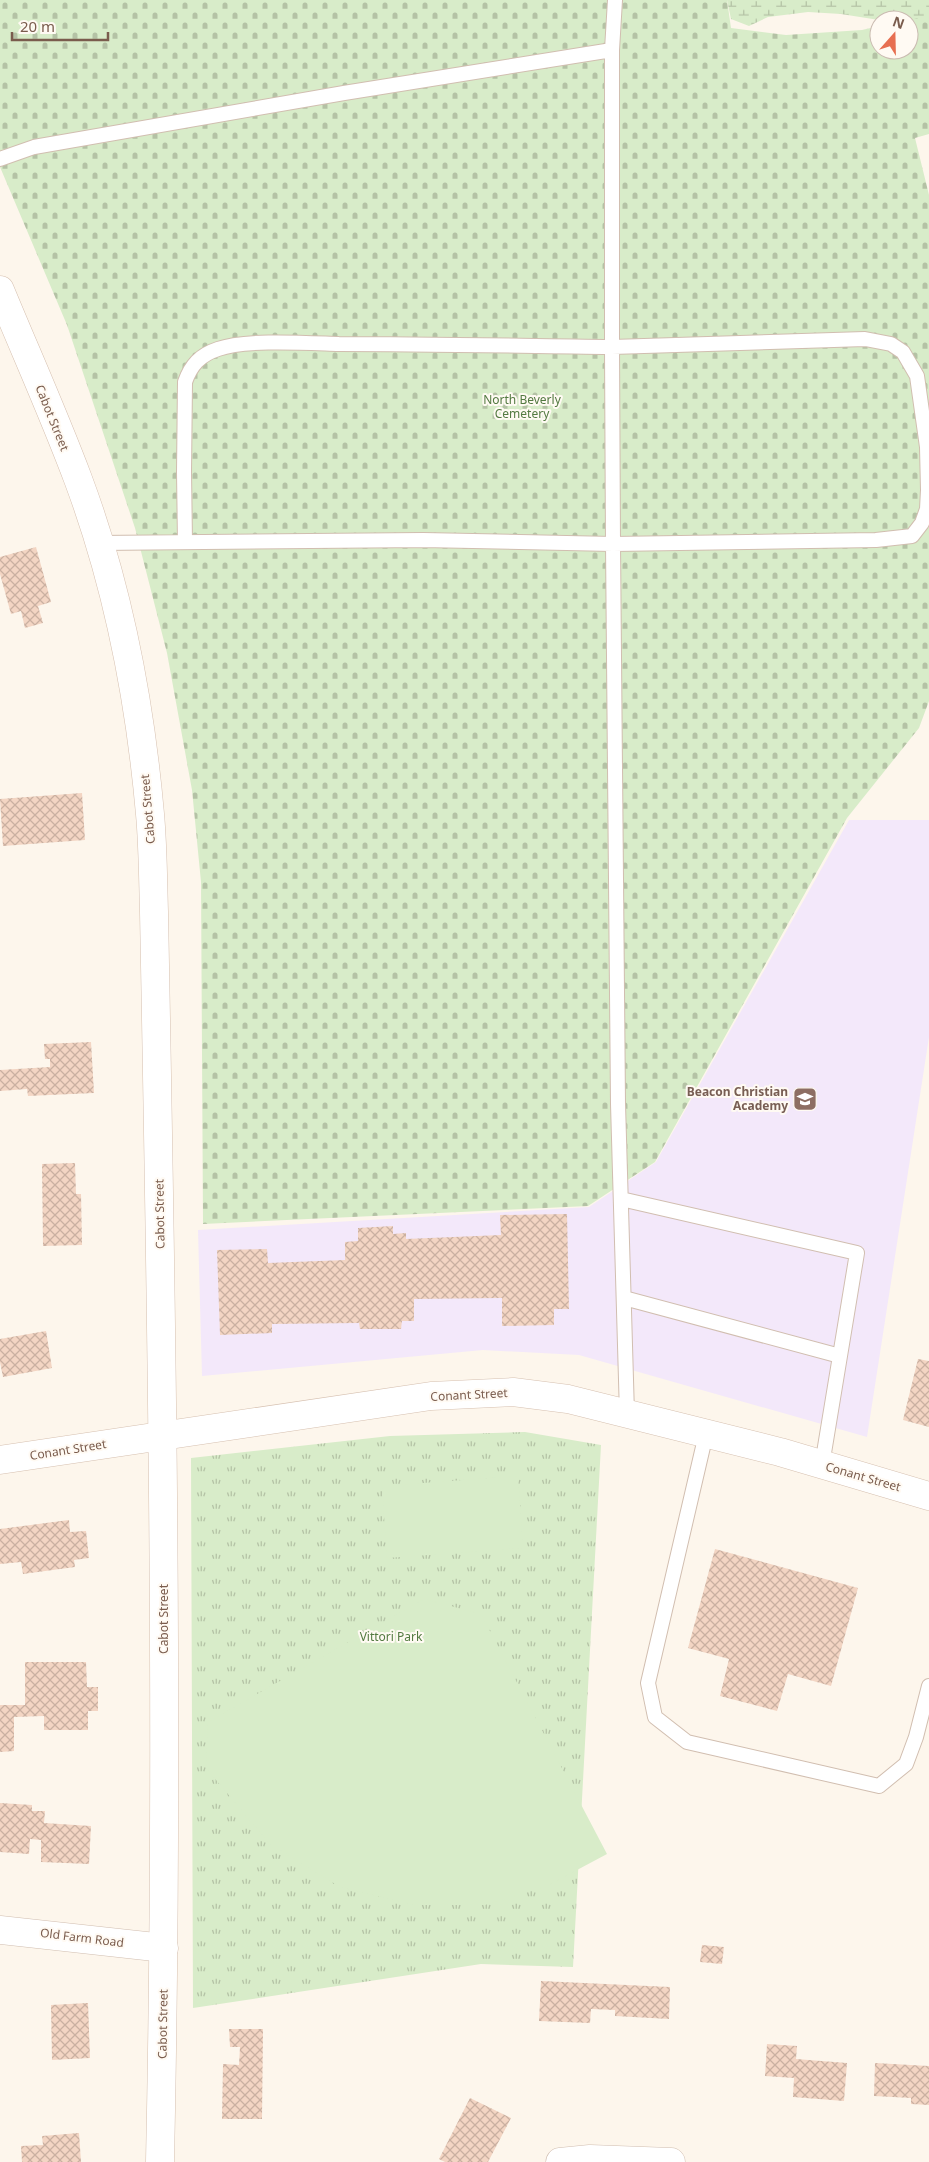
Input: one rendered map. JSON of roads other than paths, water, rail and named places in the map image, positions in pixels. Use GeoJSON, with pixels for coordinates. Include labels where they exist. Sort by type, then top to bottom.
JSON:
{"type":"FeatureCollection","features":[{"type":"Feature","properties":{"kind":"main road","name":"Cabot Street"},"geometry":{"type":"LineString","coordinates":[[0,290],[78,479],[98,544],[126,648],[142,737],[150,816],[154,912],[163,1436],[164,1948],[160,2162]]}},
{"type":"Feature","properties":{"kind":"main road","name":"Conant Street"},"geometry":{"type":"LineString","coordinates":[[0,1460],[431,1396],[514,1392],[568,1400],[627,1414],[822,1465],[929,1496]]}},
{"type":"Feature","properties":{"kind":"main road","name":"Old Farm Road"},"geometry":{"type":"LineString","coordinates":[[0,1930],[164,1948]]}},
{"type":"Feature","properties":{"kind":"main road"},"geometry":{"type":"LineString","coordinates":[[560,2162],[590,2159],[670,2162]]}},
{"type":"Feature","properties":{"kind":"lane"},"geometry":{"type":"LineString","coordinates":[[615,0],[612,50],[615,863],[627,1414]]}},
{"type":"Feature","properties":{"kind":"lane"},"geometry":{"type":"LineString","coordinates":[[0,159],[44,146],[344,93],[612,50]]}},
{"type":"Feature","properties":{"kind":"lane"},"geometry":{"type":"LineString","coordinates":[[98,544],[423,540],[613,544],[876,540],[912,536],[922,523],[927,509],[928,490],[927,447],[917,376],[903,352],[890,344],[865,339],[612,347],[302,343],[244,344],[219,348],[201,357],[190,368],[185,382],[185,542]]}},
{"type":"Feature","properties":{"kind":"lane"},"geometry":{"type":"LineString","coordinates":[[621,1199],[857,1253],[822,1465]]}},
{"type":"Feature","properties":{"kind":"lane"},"geometry":{"type":"LineString","coordinates":[[624,1298],[840,1356]]}},
{"type":"Feature","properties":{"kind":"lane"},"geometry":{"type":"LineString","coordinates":[[706,1434],[648,1683],[655,1717],[687,1742],[879,1786],[906,1764],[916,1737],[929,1686]]}},
{"type":"Feature","properties":{"kind":"place","name":"Beacon Christian Academy"},"geometry":{"type":"Point","coordinates":[805,1099]}},
{"type":"Feature","properties":{"kind":"park label","name":"North Beverly Cemetery"},"geometry":{"type":"Point","coordinates":[522,407]}},
{"type":"Feature","properties":{"kind":"park label","name":"Vittori Park"},"geometry":{"type":"Point","coordinates":[391,1637]}}]}
